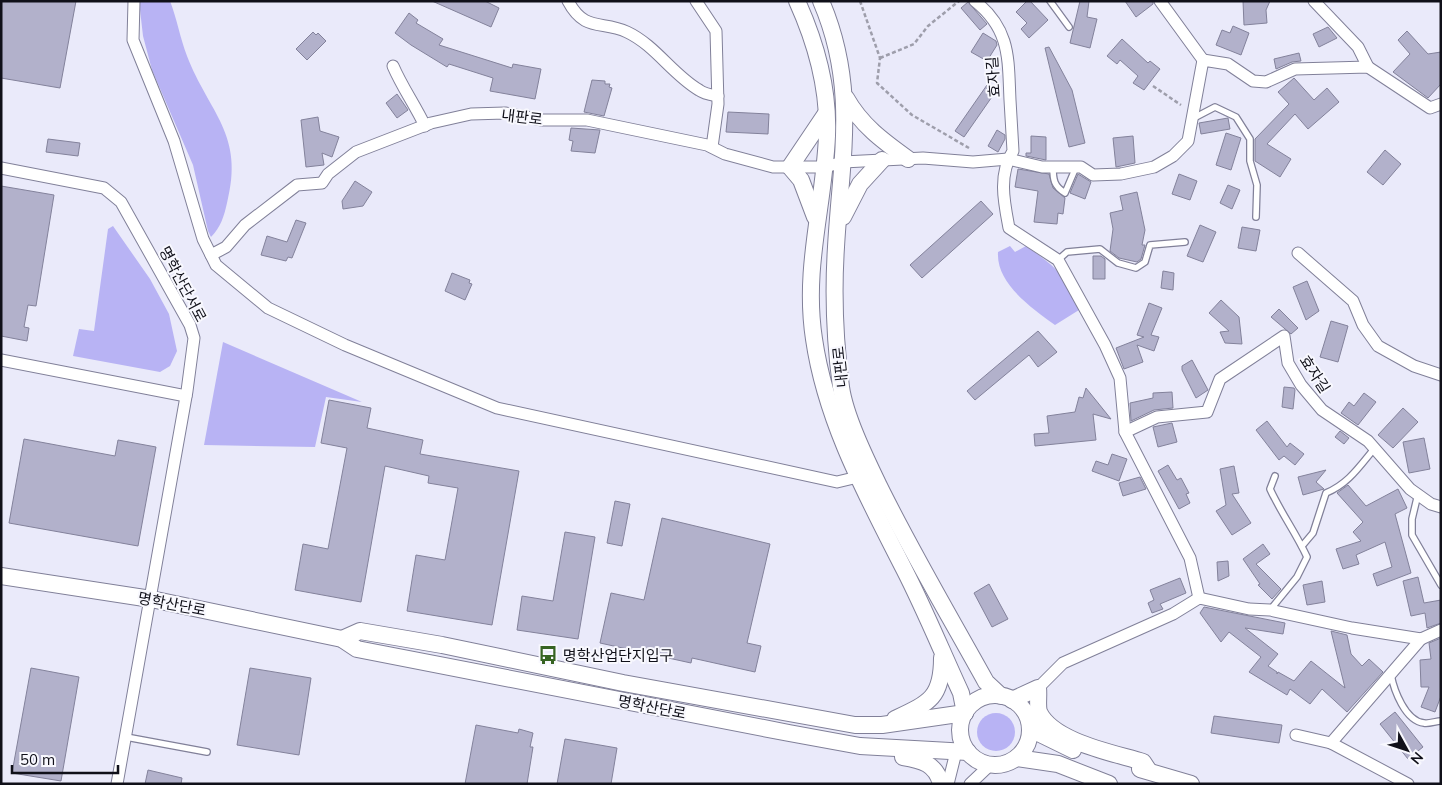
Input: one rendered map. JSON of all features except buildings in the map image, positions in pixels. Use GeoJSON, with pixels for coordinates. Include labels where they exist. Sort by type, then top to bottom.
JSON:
{"type":"FeatureCollection","features":[{"type":"Feature","properties":{"kind":"street"},"geometry":{"type":"LineString","coordinates":[[134,1],[132,40],[174,141],[203,240],[216,265],[268,308],[345,345],[497,408],[837,482],[858,477]]}},
{"type":"Feature","properties":{"kind":"street"},"geometry":{"type":"LineString","coordinates":[[568,1],[574,13],[580,18],[595,25],[626,31],[700,91],[718,96]]}},
{"type":"Feature","properties":{"kind":"street"},"geometry":{"type":"LineString","coordinates":[[696,1],[716,31],[718,96],[712,147]]}},
{"type":"Feature","properties":{"kind":"street","name":"내판로"},"geometry":{"type":"LineString","coordinates":[[797,1],[821,68],[827,134],[825,167],[811,262],[810,301],[814,340],[830,404],[858,477],[942,650],[961,692],[965,713]]}},
{"type":"Feature","properties":{"kind":"street","name":"효자길"},"geometry":{"type":"LineString","coordinates":[[975,1],[986,10],[1004,35],[1010,64],[1013,151],[1008,159],[1002,192],[1009,228],[1058,260],[1105,345],[1120,378],[1124,432],[1190,558],[1199,598]]}},
{"type":"Feature","properties":{"kind":"street"},"geometry":{"type":"LineString","coordinates":[[1160,1],[1203,60],[1228,64],[1253,81],[1266,82],[1295,69],[1368,67]]}},
{"type":"Feature","properties":{"kind":"street"},"geometry":{"type":"LineString","coordinates":[[1314,1],[1358,48],[1368,67],[1430,108],[1441,104]]}},
{"type":"Feature","properties":{"kind":"street","name":"내판로"},"geometry":{"type":"LineString","coordinates":[[821,2],[836,46],[845,97],[844,162],[838,228],[837,335],[842,390],[862,450],[901,530],[986,682],[1006,698]]}},
{"type":"Feature","properties":{"kind":"street"},"geometry":{"type":"LineString","coordinates":[[825,167],[844,162],[882,160],[908,159],[973,162],[1008,159],[1042,167],[1081,167],[1092,175],[1121,174],[1154,167],[1173,156],[1188,141],[1203,60]]}},
{"type":"Feature","properties":{"kind":"street"},"geometry":{"type":"LineString","coordinates":[[393,66],[403,90],[418,110],[425,126]]}},
{"type":"Feature","properties":{"kind":"street"},"geometry":{"type":"LineString","coordinates":[[845,97],[864,124],[879,139],[908,159]]}},
{"type":"Feature","properties":{"kind":"street","name":"내판로"},"geometry":{"type":"LineString","coordinates":[[211,255],[226,248],[244,225],[297,185],[322,183],[328,174],[356,152],[425,126],[471,114],[505,113],[542,120],[587,120],[712,147],[725,154],[773,167],[825,167]]}},
{"type":"Feature","properties":{"kind":"street"},"geometry":{"type":"LineString","coordinates":[[816,219],[801,180],[790,167],[825,115]]}},
{"type":"Feature","properties":{"kind":"street"},"geometry":{"type":"LineString","coordinates":[[838,228],[860,184],[882,160]]}},
{"type":"Feature","properties":{"kind":"street","name":"명학산단서로"},"geometry":{"type":"LineString","coordinates":[[1,168],[104,188],[121,202],[190,325],[194,338],[186,396],[151,599],[117,784]]}},
{"type":"Feature","properties":{"kind":"street"},"geometry":{"type":"LineString","coordinates":[[1298,253],[1353,300],[1363,325],[1378,346],[1414,366],[1441,375]]}},
{"type":"Feature","properties":{"kind":"street","name":"효자길"},"geometry":{"type":"LineString","coordinates":[[1124,432],[1157,417],[1207,412],[1220,379],[1284,336],[1288,363],[1301,385],[1322,410],[1350,428],[1374,449],[1418,494],[1431,504],[1441,507]]}},
{"type":"Feature","properties":{"kind":"street"},"geometry":{"type":"LineString","coordinates":[[1,360],[186,396]]}},
{"type":"Feature","properties":{"kind":"street","name":"명학산단로"},"geometry":{"type":"LineString","coordinates":[[1,576],[151,599],[342,639],[357,649],[863,746],[962,749]]}},
{"type":"Feature","properties":{"kind":"street"},"geometry":{"type":"LineString","coordinates":[[948,784],[962,749],[960,730],[965,713],[978,700],[989,696],[1006,698],[1038,688],[1063,663],[1173,614],[1199,598],[1250,609],[1270,610],[1352,628],[1421,639]]}},
{"type":"Feature","properties":{"kind":"street","name":"명학산단로"},"geometry":{"type":"LineString","coordinates":[[342,639],[360,630],[623,684],[855,725],[882,725],[965,713]]}},
{"type":"Feature","properties":{"kind":"street"},"geometry":{"type":"LineString","coordinates":[[1331,743],[1421,639],[1441,630]]}},
{"type":"Feature","properties":{"kind":"street"},"geometry":{"type":"LineString","coordinates":[[882,725],[916,709],[934,697],[942,678],[942,650]]}},
{"type":"Feature","properties":{"kind":"street"},"geometry":{"type":"LineString","coordinates":[[1038,688],[1038,711],[1052,728],[1076,741],[1143,762],[1149,771]]}},
{"type":"Feature","properties":{"kind":"street"},"geometry":{"type":"LineString","coordinates":[[962,749],[976,760],[990,765],[1007,763],[1017,758],[1029,739],[1030,728],[1021,707],[1006,698]]}},
{"type":"Feature","properties":{"kind":"street"},"geometry":{"type":"LineString","coordinates":[[1030,728],[1075,751],[1191,784]]}},
{"type":"Feature","properties":{"kind":"street"},"geometry":{"type":"LineString","coordinates":[[1296,735],[1331,743],[1408,784]]}},
{"type":"Feature","properties":{"kind":"street"},"geometry":{"type":"LineString","coordinates":[[863,746],[924,760],[936,772],[941,784]]}},
{"type":"Feature","properties":{"kind":"street"},"geometry":{"type":"LineString","coordinates":[[1017,758],[1058,764],[1110,784]]}},
{"type":"Feature","properties":{"kind":"street"},"geometry":{"type":"LineString","coordinates":[[970,784],[990,765]]}},
{"type":"Feature","properties":{"kind":"lane"},"geometry":{"type":"LineString","coordinates":[[1050,1],[1069,28]]}},
{"type":"Feature","properties":{"kind":"lane"},"geometry":{"type":"LineString","coordinates":[[1192,116],[1215,108],[1236,116],[1250,139],[1250,161],[1257,185],[1256,216]]}},
{"type":"Feature","properties":{"kind":"lane"},"geometry":{"type":"LineString","coordinates":[[1054,167],[1053,180],[1056,188],[1065,193],[1076,167]]}},
{"type":"Feature","properties":{"kind":"lane"},"geometry":{"type":"LineString","coordinates":[[1058,260],[1067,252],[1100,249],[1118,263],[1136,268],[1145,262],[1150,245],[1185,242]]}},
{"type":"Feature","properties":{"kind":"lane"},"geometry":{"type":"LineString","coordinates":[[1302,546],[1313,533],[1326,493],[1338,488],[1350,478],[1374,449]]}},
{"type":"Feature","properties":{"kind":"lane"},"geometry":{"type":"LineString","coordinates":[[1270,610],[1297,577],[1307,557],[1280,512],[1270,489],[1274,476]]}},
{"type":"Feature","properties":{"kind":"lane"},"geometry":{"type":"LineString","coordinates":[[1418,494],[1412,519],[1412,535],[1441,585]]}},
{"type":"Feature","properties":{"kind":"lane"},"geometry":{"type":"LineString","coordinates":[[1391,672],[1394,687],[1404,707],[1415,719],[1424,724],[1441,721]]}},
{"type":"Feature","properties":{"kind":"lane"},"geometry":{"type":"LineString","coordinates":[[126,737],[207,752]]}},
{"type":"Feature","properties":{"kind":"path"},"geometry":{"type":"LineString","coordinates":[[860,1],[880,58],[877,83],[912,115],[976,152]]}},
{"type":"Feature","properties":{"kind":"path"},"geometry":{"type":"LineString","coordinates":[[880,58],[914,44],[928,26],[959,1]]}},
{"type":"Feature","properties":{"kind":"path"},"geometry":{"type":"LineString","coordinates":[[1154,86],[1192,116]]}},
{"type":"Feature","properties":{"kind":"shaded area"},"geometry":{"type":"Polygon","coordinates":[[[139,1],[170,1],[187,56],[222,125],[228,141],[231,159],[231,179],[227,203],[220,225],[211,237],[193,165],[152,70],[143,36],[139,1]]]}},
{"type":"Feature","properties":{"kind":"shaded area"},"geometry":{"type":"Polygon","coordinates":[[[113,226],[150,279],[169,314],[177,351],[170,366],[160,372],[73,356],[79,329],[94,331],[108,229],[113,226]]]}},
{"type":"Feature","properties":{"kind":"shaded area"},"geometry":{"type":"Polygon","coordinates":[[[1010,246],[1015,252],[1026,246],[1053,266],[1069,288],[1079,310],[1055,325],[1026,303],[1009,285],[999,264],[998,252],[1010,246]]]}},
{"type":"Feature","properties":{"kind":"shaded area"},"geometry":{"type":"Polygon","coordinates":[[[223,342],[362,402],[326,397],[315,447],[204,445],[223,342]]]}},
{"type":"Feature","properties":{"kind":"shaded area"},"geometry":{"type":"Polygon","coordinates":[[[996,713],[1003,714],[1009,719],[1014,725],[1014,739],[1009,745],[1003,750],[996,751],[989,750],[983,745],[978,739],[977,732],[978,725],[983,719],[989,714],[996,713]]]}},
{"type":"Feature","properties":{"kind":"place","name":"명학산업단지입구"},"geometry":{"type":"Point","coordinates":[548,655]}}]}
